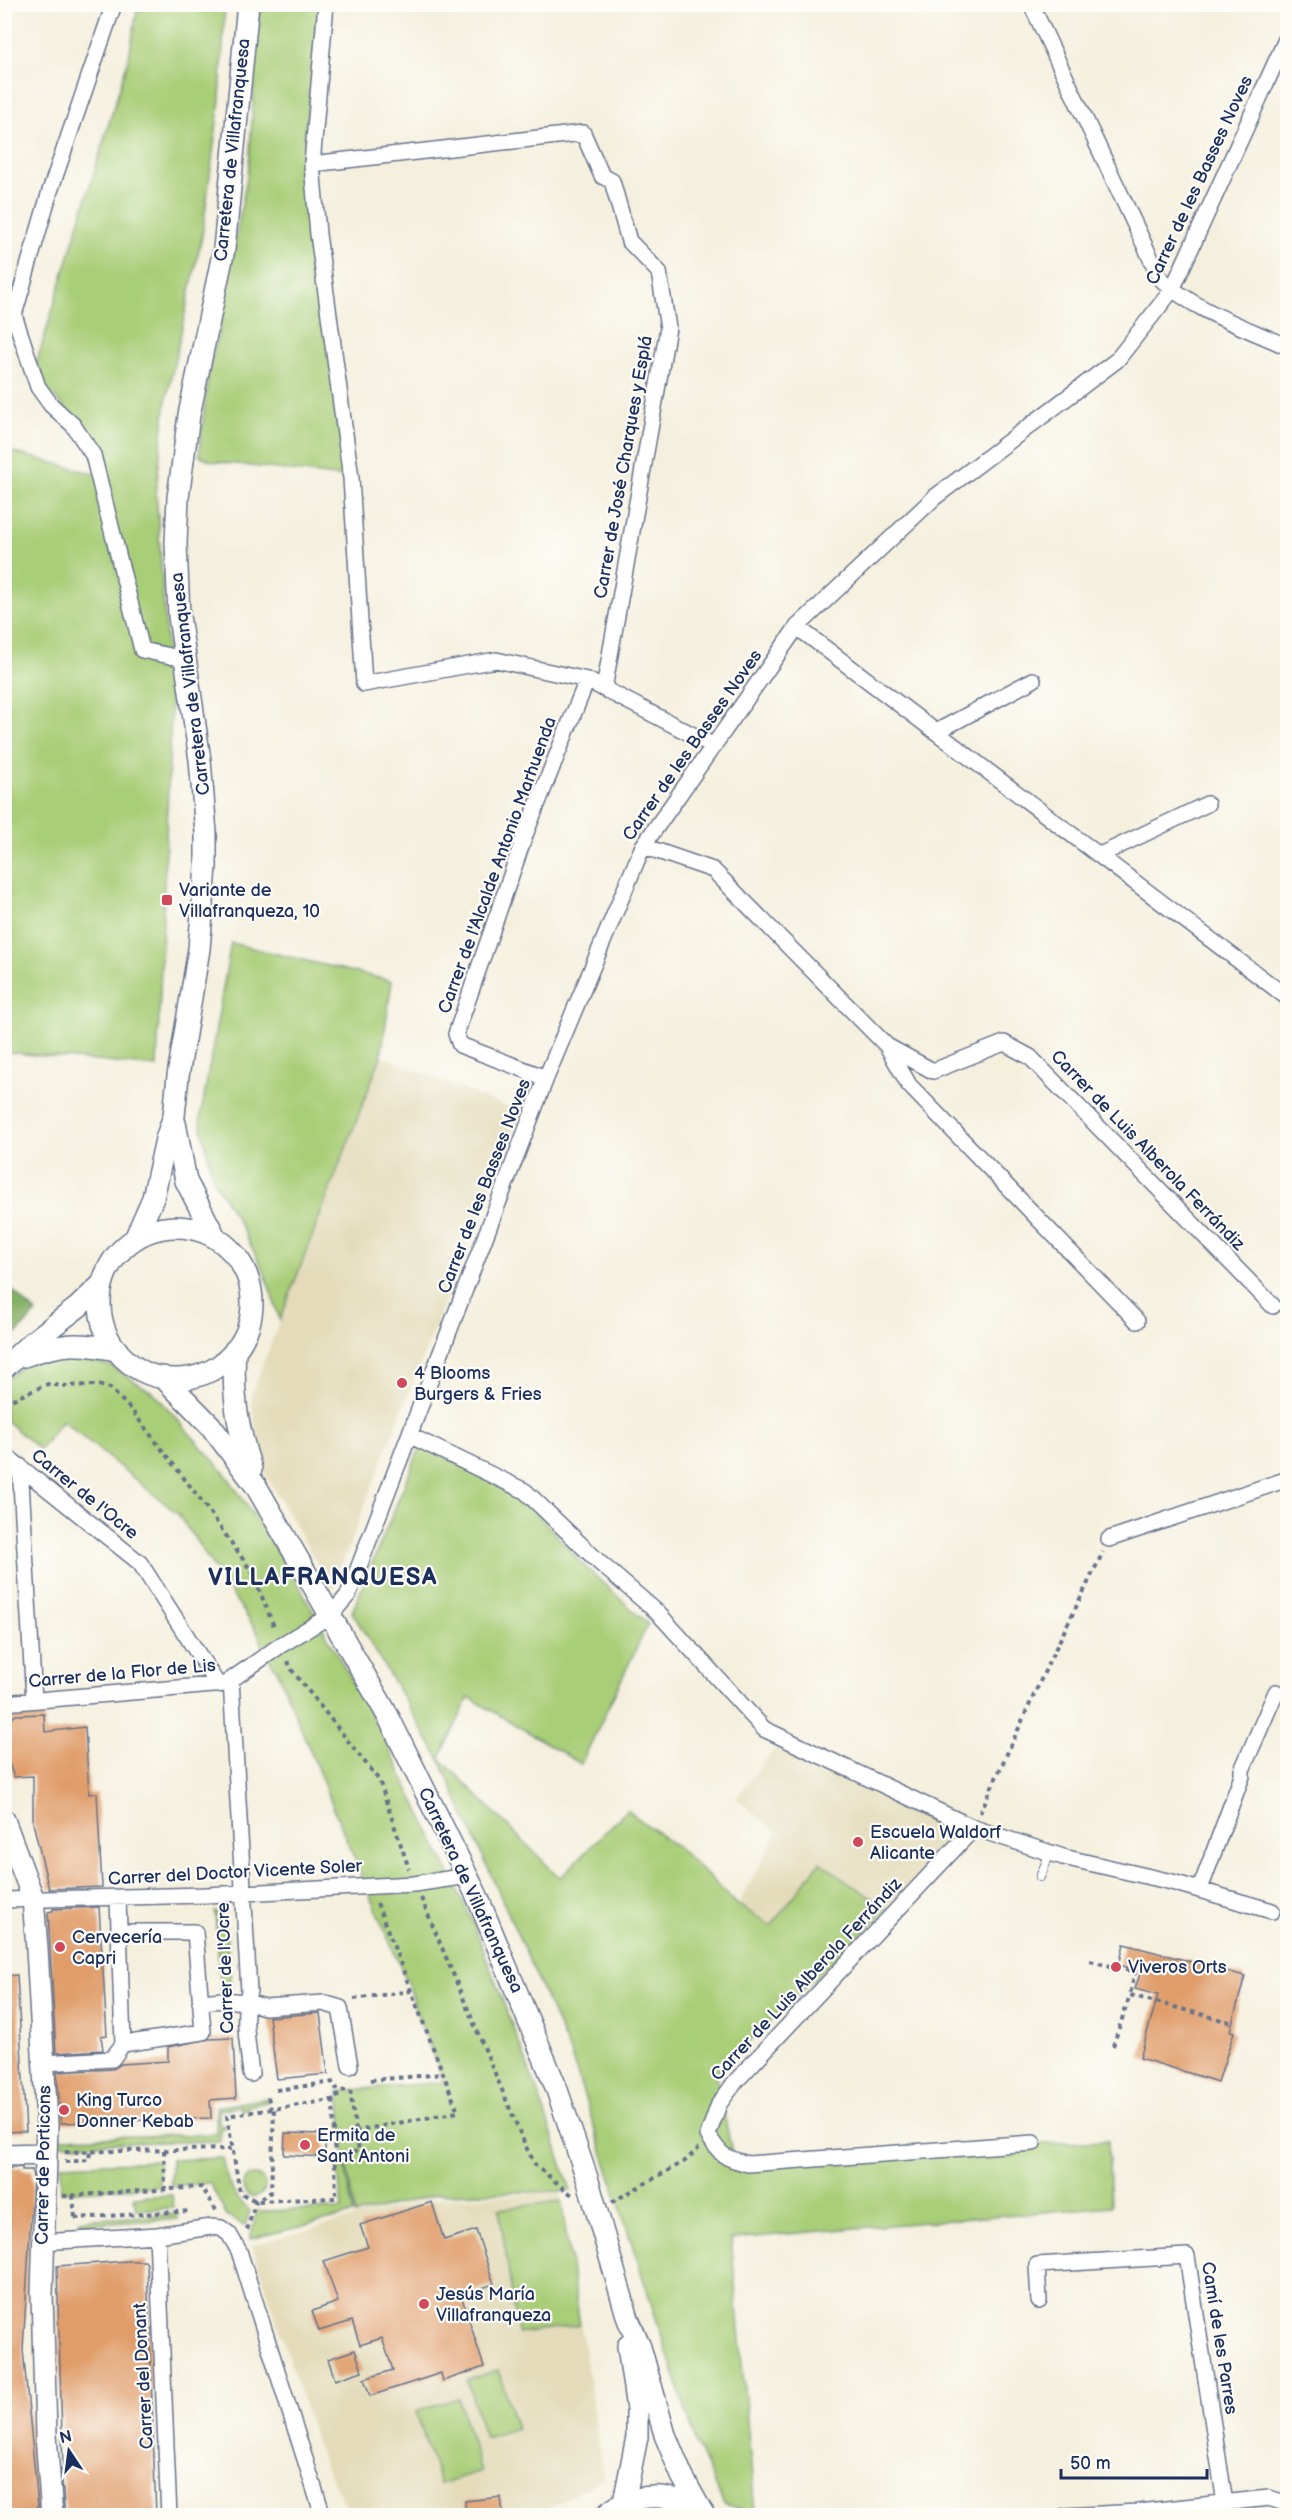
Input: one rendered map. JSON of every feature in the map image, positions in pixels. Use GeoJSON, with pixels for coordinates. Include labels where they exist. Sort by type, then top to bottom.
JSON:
{"type":"FeatureCollection","features":[{"type":"Feature","properties":{"kind":"main road","name":"Carretera de Villafranquesa"},"geometry":{"type":"LineString","coordinates":[[135,1239],[156,1190],[166,1139],[174,1116],[202,922],[206,833],[200,760],[184,659],[177,582],[178,498],[189,415],[224,249],[248,4]]}},
{"type":"Feature","properties":{"kind":"main road","name":"Carretera de Villafranquesa"},"geometry":{"type":"LineString","coordinates":[[174,1116],[186,1181],[215,1237]]}},
{"type":"Feature","properties":{"kind":"main road"},"geometry":{"type":"LineString","coordinates":[[175,1227],[195,1229],[215,1237],[238,1259],[251,1289],[250,1322],[235,1350],[224,1362],[210,1371],[179,1378],[163,1377],[137,1368],[117,1350],[107,1335],[102,1319],[100,1301],[102,1284],[114,1258],[135,1239],[147,1232],[175,1227]]}},
{"type":"Feature","properties":{"kind":"main road"},"geometry":{"type":"LineString","coordinates":[[10,1364],[31,1343],[78,1307],[102,1284]]}},
{"type":"Feature","properties":{"kind":"main road"},"geometry":{"type":"LineString","coordinates":[[10,1364],[70,1344],[83,1343],[117,1350]]}},
{"type":"Feature","properties":{"kind":"main road","name":"Carretera de Villafranquesa"},"geometry":{"type":"LineString","coordinates":[[235,1350],[233,1381],[236,1414],[256,1486]]}},
{"type":"Feature","properties":{"kind":"main road","name":"Carretera de Villafranquesa"},"geometry":{"type":"LineString","coordinates":[[163,1377],[210,1425],[256,1486],[332,1615],[412,1762],[468,1876],[500,1948],[556,2087],[588,2181],[628,2319],[640,2347],[665,2434],[682,2476],[704,2513]]}},
{"type":"Feature","properties":{"kind":"main road","name":"Carrer de Porticons"},"geometry":{"type":"LineString","coordinates":[[4,1820],[33,1898],[44,2063],[56,2156],[42,2242],[46,2424],[52,2516]]}},
{"type":"Feature","properties":{"kind":"main road"},"geometry":{"type":"LineString","coordinates":[[4,2155],[56,2156]]}},
{"type":"Feature","properties":{"kind":"main road","name":"Carretera de Villafranquesa"},"geometry":{"type":"LineString","coordinates":[[624,2502],[637,2438],[637,2409],[628,2349],[628,2319]]}},
{"type":"Feature","properties":{"kind":"main road"},"geometry":{"type":"LineString","coordinates":[[605,2516],[624,2502],[644,2497],[664,2496],[684,2501],[704,2513]]}},
{"type":"Feature","properties":{"kind":"street"},"geometry":{"type":"LineString","coordinates":[[114,4],[50,191],[14,315],[38,387],[51,405],[74,425],[93,455],[142,650],[184,659]]}},
{"type":"Feature","properties":{"kind":"street"},"geometry":{"type":"LineString","coordinates":[[326,4],[312,164],[318,234],[351,478],[364,684],[496,660],[587,680],[714,746]]}},
{"type":"Feature","properties":{"kind":"street"},"geometry":{"type":"LineString","coordinates":[[1031,4],[1160,278],[1189,302],[1287,347]]}},
{"type":"Feature","properties":{"kind":"street","name":"Carrer de les Basses Noves"},"geometry":{"type":"LineString","coordinates":[[332,1615],[348,1595],[411,1436],[546,1078],[643,846],[797,627],[935,496],[1117,360],[1172,290],[1287,35]]}},
{"type":"Feature","properties":{"kind":"street","name":"Carrer de José Charques y Esplá"},"geometry":{"type":"LineString","coordinates":[[312,164],[583,134],[602,176],[612,181],[629,241],[659,272],[668,328],[604,689]]}},
{"type":"Feature","properties":{"kind":"street"},"geometry":{"type":"LineString","coordinates":[[797,627],[1100,855],[1281,986],[1287,998]]}},
{"type":"Feature","properties":{"kind":"street","name":"Carrer de l'Alcalde Antonio Marhuenda"},"geometry":{"type":"LineString","coordinates":[[546,1078],[460,1045],[456,1034],[525,835],[587,680]]}},
{"type":"Feature","properties":{"kind":"street"},"geometry":{"type":"LineString","coordinates":[[936,732],[1033,680]]}},
{"type":"Feature","properties":{"kind":"street"},"geometry":{"type":"LineString","coordinates":[[1100,855],[1207,804]]}},
{"type":"Feature","properties":{"kind":"street","name":"Carrer de Luis Alberola Ferrándiz"},"geometry":{"type":"LineString","coordinates":[[643,846],[713,870],[887,1046],[909,1085],[1137,1321]]}},
{"type":"Feature","properties":{"kind":"street","name":"Carrer de Luis Alberola Ferrándiz"},"geometry":{"type":"LineString","coordinates":[[887,1046],[933,1071],[1004,1043],[1030,1057],[1273,1305]]}},
{"type":"Feature","properties":{"kind":"street"},"geometry":{"type":"LineString","coordinates":[[411,1436],[525,1491],[600,1563],[657,1612],[764,1729],[974,1828],[1050,1853],[1200,1889],[1272,1911]]}},
{"type":"Feature","properties":{"kind":"street","name":"Carrer de l'Ocre"},"geometry":{"type":"LineString","coordinates":[[4,1454],[140,1563],[225,1683],[249,1991],[246,2002],[251,2074]]}},
{"type":"Feature","properties":{"kind":"street"},"geometry":{"type":"LineString","coordinates":[[20,1466],[34,1700]]}},
{"type":"Feature","properties":{"kind":"street"},"geometry":{"type":"LineString","coordinates":[[1109,1539],[1287,1479]]}},
{"type":"Feature","properties":{"kind":"street","name":"Carrer de la Flor de Lis"},"geometry":{"type":"LineString","coordinates":[[4,1703],[225,1683],[281,1645],[332,1615]]}},
{"type":"Feature","properties":{"kind":"street"},"geometry":{"type":"LineString","coordinates":[[1200,1889],[1242,1776],[1242,1770],[1276,1692]]}},
{"type":"Feature","properties":{"kind":"street","name":"Carrer de Luis Alberola Ferrándiz"},"geometry":{"type":"LineString","coordinates":[[708,2135],[719,2104],[736,2081],[974,1828]]}},
{"type":"Feature","properties":{"kind":"street","name":"Carrer del Doctor Vicente Soler"},"geometry":{"type":"LineString","coordinates":[[4,1900],[118,1899],[242,1893],[414,1884],[468,1876]]}},
{"type":"Feature","properties":{"kind":"street"},"geometry":{"type":"LineString","coordinates":[[44,2063],[112,2059],[123,2044],[118,1899]]}},
{"type":"Feature","properties":{"kind":"street"},"geometry":{"type":"LineString","coordinates":[[119,1932],[195,1932],[203,2032],[123,2044]]}},
{"type":"Feature","properties":{"kind":"street"},"geometry":{"type":"LineString","coordinates":[[200,2002],[222,2000],[246,2002],[265,2007],[323,2002],[340,2008],[350,2066]]}},
{"type":"Feature","properties":{"kind":"street"},"geometry":{"type":"LineString","coordinates":[[708,2135],[719,2153],[726,2158],[748,2164],[1033,2143]]}},
{"type":"Feature","properties":{"kind":"street"},"geometry":{"type":"LineString","coordinates":[[42,2242],[157,2235],[211,2227],[221,2228],[229,2234],[239,2251],[323,2516]]}},
{"type":"Feature","properties":{"kind":"street","name":"Carrer del Donant"},"geometry":{"type":"LineString","coordinates":[[157,2235],[169,2516]]}},
{"type":"Feature","properties":{"kind":"street","name":"Camí de les Parres"},"geometry":{"type":"LineString","coordinates":[[1039,2301],[1037,2265],[1187,2256],[1225,2503]]}},
{"type":"Feature","properties":{"kind":"street"},"geometry":{"type":"LineString","coordinates":[[1065,2516],[1138,2512],[1269,2498],[1287,2504]]}},
{"type":"Feature","properties":{"kind":"lane"},"geometry":{"type":"LineString","coordinates":[[1040,1877],[1050,1853]]}},
{"type":"Feature","properties":{"kind":"path"},"geometry":{"type":"LineString","coordinates":[[4,1403],[50,1384],[98,1385],[110,1388],[123,1400],[200,1499],[252,1572],[291,1669],[379,1780],[414,1884],[526,2147],[536,2166],[578,2199]]}},
{"type":"Feature","properties":{"kind":"path"},"geometry":{"type":"LineString","coordinates":[[974,1828],[1049,1662],[1109,1539]]}},
{"type":"Feature","properties":{"kind":"path"},"geometry":{"type":"LineString","coordinates":[[355,2131],[458,2112],[373,1894]]}},
{"type":"Feature","properties":{"kind":"path"},"geometry":{"type":"LineString","coordinates":[[1090,1961],[1135,1972],[1113,2046]]}},
{"type":"Feature","properties":{"kind":"path"},"geometry":{"type":"LineString","coordinates":[[354,1998],[411,1991]]}},
{"type":"Feature","properties":{"kind":"path"},"geometry":{"type":"LineString","coordinates":[[1130,1995],[1233,2023]]}},
{"type":"Feature","properties":{"kind":"path"},"geometry":{"type":"LineString","coordinates":[[371,2080],[444,2074]]}},
{"type":"Feature","properties":{"kind":"path"},"geometry":{"type":"LineString","coordinates":[[335,2084],[339,2091],[350,2090],[359,2151],[335,2156]]}},
{"type":"Feature","properties":{"kind":"path"},"geometry":{"type":"LineString","coordinates":[[276,2090],[335,2084]]}},
{"type":"Feature","properties":{"kind":"path"},"geometry":{"type":"LineString","coordinates":[[333,2100],[336,2198],[255,2201],[240,2193],[227,2116],[338,2099],[335,2084]]}},
{"type":"Feature","properties":{"kind":"path"},"geometry":{"type":"LineString","coordinates":[[245,2233],[255,2201],[271,2192],[273,2109],[268,2097]]}},
{"type":"Feature","properties":{"kind":"path"},"geometry":{"type":"LineString","coordinates":[[612,2209],[612,2202],[629,2190],[661,2176],[686,2161],[704,2143],[708,2135]]}},
{"type":"Feature","properties":{"kind":"path"},"geometry":{"type":"LineString","coordinates":[[56,2156],[90,2151],[232,2149]]}},
{"type":"Feature","properties":{"kind":"path"},"geometry":{"type":"LineString","coordinates":[[164,2150],[165,2189]]}},
{"type":"Feature","properties":{"kind":"path"},"geometry":{"type":"LineString","coordinates":[[56,2156],[89,2160],[90,2151]]}},
{"type":"Feature","properties":{"kind":"path"},"geometry":{"type":"LineString","coordinates":[[61,2196],[202,2187],[219,2216]]}},
{"type":"Feature","properties":{"kind":"path"},"geometry":{"type":"LineString","coordinates":[[73,2195],[75,2218],[181,2212]]}},
{"type":"Feature","properties":{"kind":"shaded area"},"geometry":{"type":"Polygon","coordinates":[[[381,1056],[519,1112],[332,1589],[260,1465],[251,1395],[381,1056]]]}},
{"type":"Feature","properties":{"kind":"shaded area","name":"Escuela Waldorf Alicante"},"geometry":{"type":"Polygon","coordinates":[[[776,1748],[935,1820],[946,1833],[942,1851],[887,1909],[820,1863],[771,1926],[738,1905],[777,1833],[736,1798],[776,1748]]]}},
{"type":"Feature","properties":{"kind":"shaded area","name":"Jesús María Villafranqueza"},"geometry":{"type":"Polygon","coordinates":[[[561,2193],[604,2479],[535,2515],[351,2515],[323,2463],[252,2245],[356,2217],[445,2198],[561,2193]]]}},
{"type":"Feature","properties":{"kind":"green space"},"geometry":{"type":"Polygon","coordinates":[[[138,5],[225,5],[220,99],[202,236],[166,401],[156,490],[171,711],[157,1067],[5,1052],[4,450],[107,477],[103,460],[89,431],[45,388],[35,368],[129,57],[138,5]]]}},
{"type":"Feature","properties":{"kind":"green space"},"geometry":{"type":"Polygon","coordinates":[[[259,5],[319,5],[302,167],[310,232],[351,478],[211,461],[199,455],[209,369],[217,339],[249,166],[259,5]]]}},
{"type":"Feature","properties":{"kind":"green space"},"geometry":{"type":"Polygon","coordinates":[[[231,943],[392,981],[381,1056],[280,1320],[265,1274],[242,1228],[213,1179],[200,1120],[231,943]]]}},
{"type":"Feature","properties":{"kind":"green space"},"geometry":{"type":"Polygon","coordinates":[[[12,1290],[36,1313],[5,1346],[5,1297],[12,1290]]]}},
{"type":"Feature","properties":{"kind":"green space"},"geometry":{"type":"Polygon","coordinates":[[[71,1356],[111,1366],[155,1394],[227,1476],[293,1575],[385,1740],[471,1918],[538,2093],[571,2191],[439,2194],[355,2215],[345,2157],[339,2091],[444,2082],[415,2009],[411,1991],[277,1670],[266,1655],[258,1633],[178,1514],[62,1420],[40,1450],[5,1420],[5,1381],[25,1364],[71,1356]]]}},
{"type":"Feature","properties":{"kind":"green space"},"geometry":{"type":"Polygon","coordinates":[[[421,1445],[520,1494],[582,1564],[648,1624],[581,1764],[469,1697],[440,1758],[560,1878],[627,1810],[682,1851],[738,1905],[771,1926],[820,1862],[887,1909],[716,2073],[733,2158],[1108,2141],[1111,2206],[731,2239],[755,2512],[724,2504],[697,2445],[570,2052],[439,1758],[352,1612],[421,1445]]]}},
{"type":"Feature","properties":{"kind":"green space"},"geometry":{"type":"Polygon","coordinates":[[[224,1911],[231,1988],[221,1989],[215,1912],[224,1911]]]}},
{"type":"Feature","properties":{"kind":"green space"},"geometry":{"type":"Polygon","coordinates":[[[266,2098],[267,2102],[247,2106],[248,2109],[241,2110],[240,2106],[219,2110],[219,2124],[223,2124],[224,2128],[220,2128],[220,2141],[60,2144],[60,2138],[216,2134],[216,2107],[266,2098]]]}},
{"type":"Feature","properties":{"kind":"green space"},"geometry":{"type":"Polygon","coordinates":[[[222,2158],[231,2188],[250,2211],[246,2224],[243,2225],[226,2215],[210,2183],[171,2186],[171,2160],[222,2158]]]}},
{"type":"Feature","properties":{"kind":"green space"},"geometry":{"type":"Polygon","coordinates":[[[344,2159],[353,2214],[250,2239],[257,2211],[342,2209],[337,2161],[344,2159]]]}},
{"type":"Feature","properties":{"kind":"green space"},"geometry":{"type":"Polygon","coordinates":[[[159,2161],[159,2186],[61,2192],[61,2165],[159,2161]]]}},
{"type":"Feature","properties":{"kind":"green space"},"geometry":{"type":"Polygon","coordinates":[[[254,2175],[262,2178],[265,2186],[262,2194],[254,2197],[246,2194],[243,2186],[246,2178],[254,2175]]]}},
{"type":"Feature","properties":{"kind":"green space"},"geometry":{"type":"Polygon","coordinates":[[[172,2195],[174,2208],[136,2210],[134,2197],[172,2195]]]}},
{"type":"Feature","properties":{"kind":"green space"},"geometry":{"type":"Polygon","coordinates":[[[561,2201],[580,2325],[518,2333],[499,2209],[561,2201]]]}},
{"type":"Feature","properties":{"kind":"green space"},"geometry":{"type":"Polygon","coordinates":[[[178,2214],[178,2219],[81,2225],[80,2220],[178,2214]]]}},
{"type":"Feature","properties":{"kind":"green space"},"geometry":{"type":"Polygon","coordinates":[[[498,2370],[517,2428],[485,2438],[467,2380],[498,2370]]]}},
{"type":"Feature","properties":{"kind":"green space"},"geometry":{"type":"Polygon","coordinates":[[[458,2398],[481,2471],[440,2484],[416,2412],[458,2398]]]}},
{"type":"Feature","properties":{"kind":"building"},"geometry":{"type":"Polygon","coordinates":[[[44,1714],[45,1732],[85,1727],[89,1794],[97,1793],[102,1887],[49,1889],[33,1823],[33,1776],[14,1777],[4,1751],[4,1724],[16,1715],[44,1714]]]}},
{"type":"Feature","properties":{"kind":"building"},"geometry":{"type":"Polygon","coordinates":[[[99,1907],[107,2035],[101,2036],[103,2050],[56,2053],[48,1912],[53,1909],[99,1907]]]}},
{"type":"Feature","properties":{"kind":"building"},"geometry":{"type":"Polygon","coordinates":[[[1124,1944],[1245,1976],[1230,2031],[1234,2032],[1218,2082],[1140,2058],[1158,1995],[1135,1989],[1141,1971],[1119,1965],[1124,1944]]]}},
{"type":"Feature","properties":{"kind":"building"},"geometry":{"type":"Polygon","coordinates":[[[17,1975],[26,2131],[4,2132],[4,1976],[17,1975]]]}},
{"type":"Feature","properties":{"kind":"building"},"geometry":{"type":"Polygon","coordinates":[[[320,2013],[328,2074],[277,2079],[269,2017],[320,2013]]]}},
{"type":"Feature","properties":{"kind":"building"},"geometry":{"type":"Polygon","coordinates":[[[233,2038],[236,2098],[210,2100],[211,2118],[61,2123],[57,2072],[113,2069],[121,2064],[168,2061],[168,2047],[209,2039],[233,2038]]]}},
{"type":"Feature","properties":{"kind":"building","name":"Ermita de Sant Antoni"},"geometry":{"type":"Polygon","coordinates":[[[285,2133],[325,2134],[325,2157],[284,2155],[285,2133]]]}},
{"type":"Feature","properties":{"kind":"building"},"geometry":{"type":"Polygon","coordinates":[[[22,2167],[22,2170],[32,2170],[33,2179],[23,2349],[39,2516],[4,2516],[4,2169],[22,2167]]]}},
{"type":"Feature","properties":{"kind":"building"},"geometry":{"type":"Polygon","coordinates":[[[432,2202],[444,2240],[476,2230],[494,2284],[461,2295],[484,2367],[443,2381],[441,2373],[370,2396],[364,2379],[393,2370],[382,2338],[360,2345],[352,2321],[319,2331],[312,2311],[338,2302],[324,2261],[368,2247],[360,2225],[432,2202]]]}},
{"type":"Feature","properties":{"kind":"building"},"geometry":{"type":"Polygon","coordinates":[[[145,2261],[147,2264],[156,2516],[65,2516],[61,2469],[63,2470],[57,2266],[145,2261]]]}},
{"type":"Feature","properties":{"kind":"building"},"geometry":{"type":"Polygon","coordinates":[[[355,2350],[362,2371],[335,2380],[328,2359],[355,2350]]]}},
{"type":"Feature","properties":{"kind":"building"},"geometry":{"type":"Polygon","coordinates":[[[501,2497],[503,2516],[466,2516],[465,2501],[501,2497]]]}},
{"type":"Feature","properties":{"kind":"place","name":"Variante de Villafranqueza, 10"},"geometry":{"type":"Point","coordinates":[167,900]}},
{"type":"Feature","properties":{"kind":"place","name":"4 Blooms Burgers & Fries"},"geometry":{"type":"Point","coordinates":[402,1383]}},
{"type":"Feature","properties":{"kind":"place","name":"Escuela Waldorf Alicante"},"geometry":{"type":"Point","coordinates":[858,1842]}},
{"type":"Feature","properties":{"kind":"place","name":"Cervecería Capri"},"geometry":{"type":"Point","coordinates":[60,1947]}},
{"type":"Feature","properties":{"kind":"place","name":"Viveros Orts"},"geometry":{"type":"Point","coordinates":[1116,1967]}},
{"type":"Feature","properties":{"kind":"place","name":"King Turco Donner Kebab"},"geometry":{"type":"Point","coordinates":[64,2110]}},
{"type":"Feature","properties":{"kind":"place","name":"Ermita de Sant Antoni"},"geometry":{"type":"Point","coordinates":[305,2145]}},
{"type":"Feature","properties":{"kind":"place","name":"Jesús María Villafranqueza"},"geometry":{"type":"Point","coordinates":[424,2304]}},
{"type":"Feature","properties":{"kind":"district","name":"VILLAFRANQUESA"},"geometry":{"type":"Point","coordinates":[323,1577]}}]}
